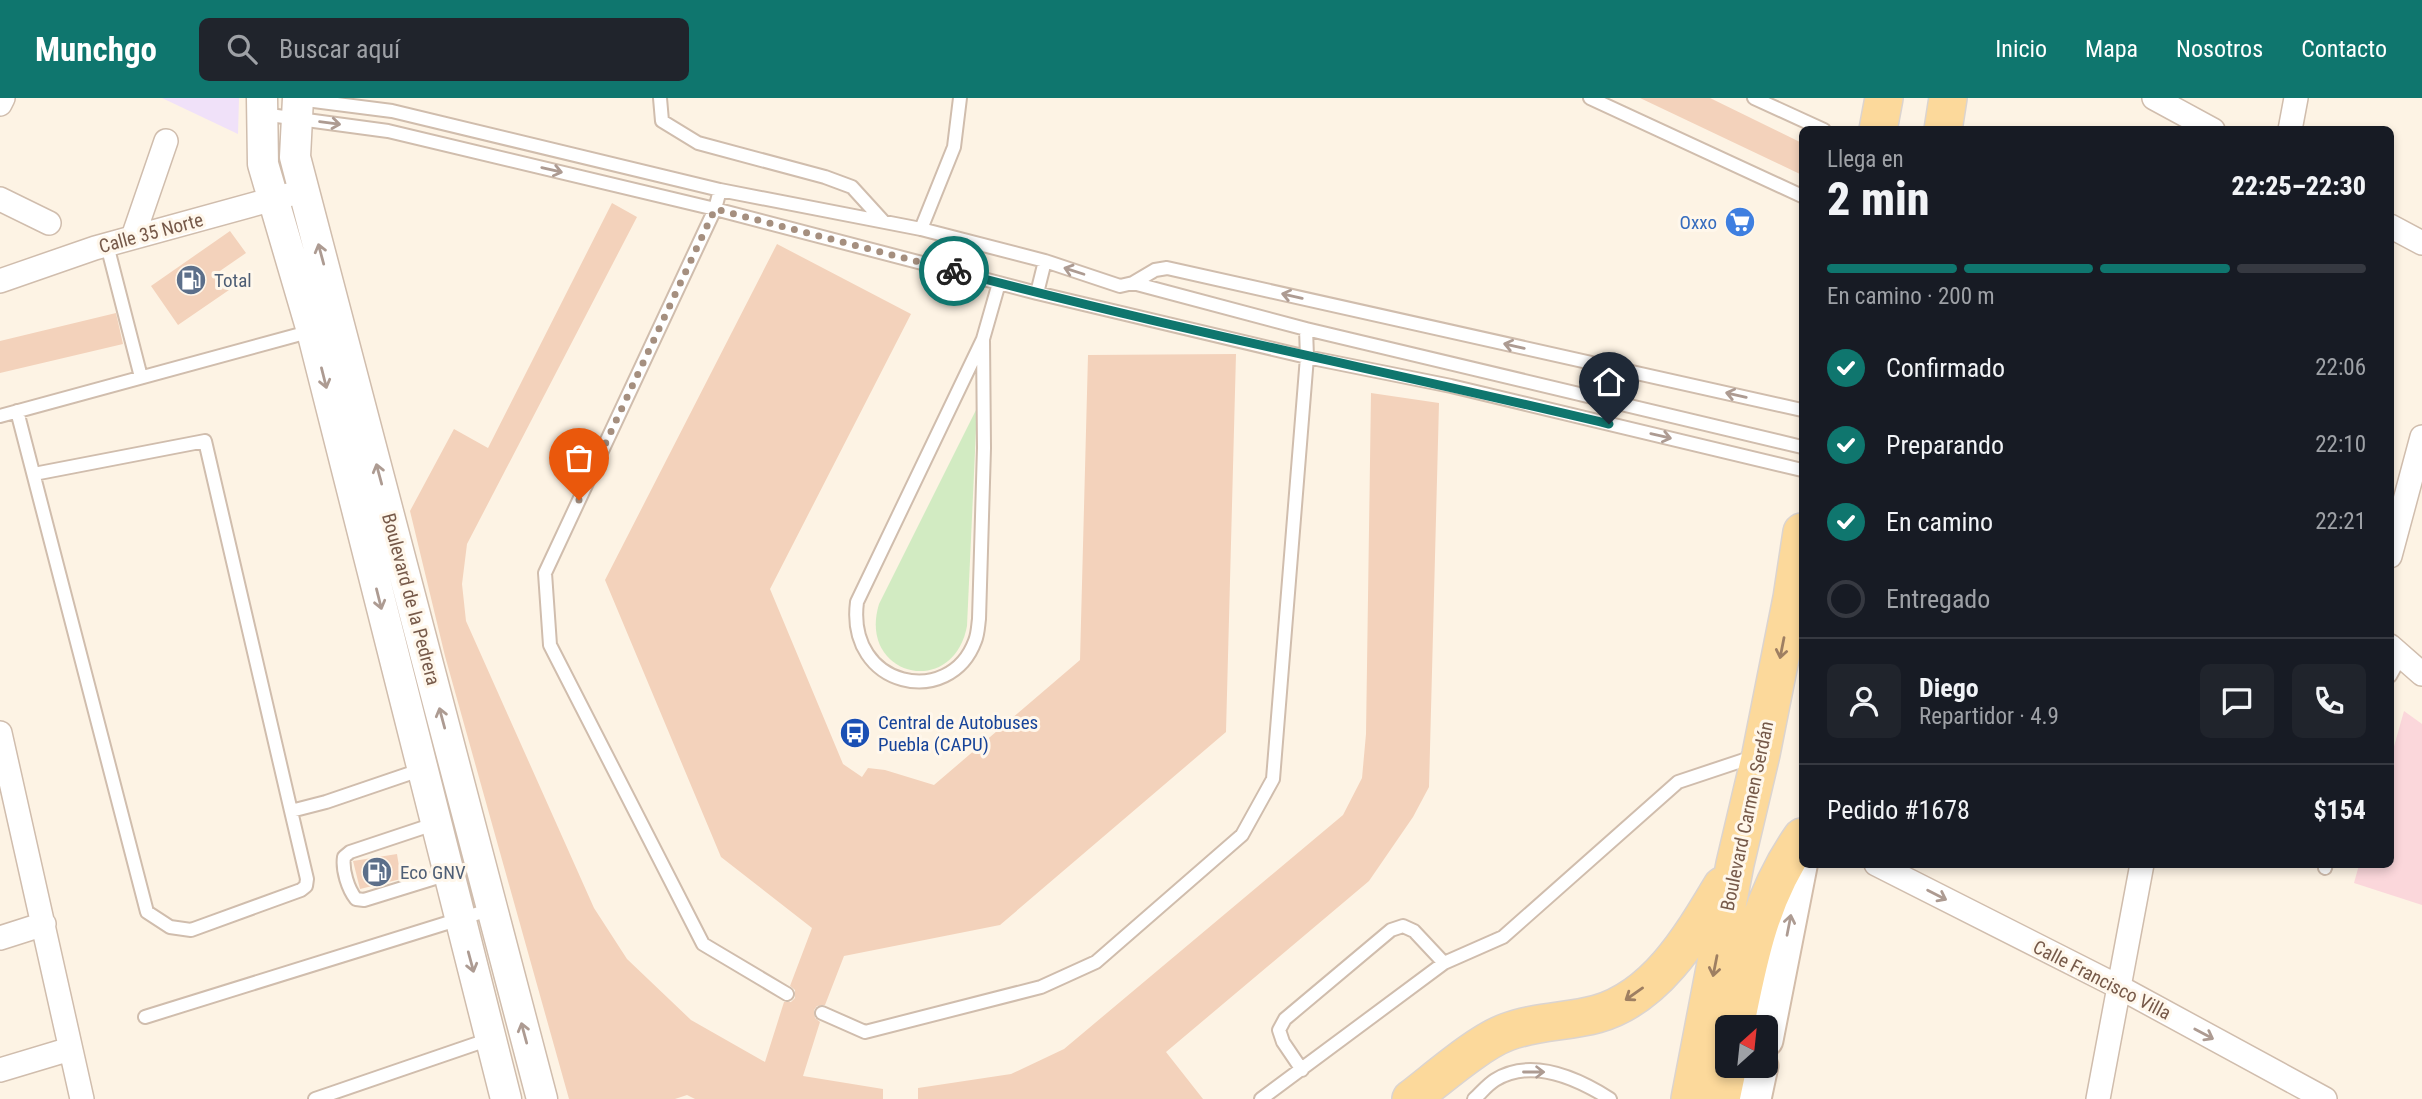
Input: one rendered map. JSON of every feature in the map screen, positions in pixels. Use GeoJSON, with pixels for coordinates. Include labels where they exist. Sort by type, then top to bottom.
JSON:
{"type":"FeatureCollection","features":[{"type":"Feature","properties":{"kind":"main road"},"geometry":{"type":"LineString","coordinates":[[1879,126],[1884,98]]}},
{"type":"Feature","properties":{"kind":"main road"},"geometry":{"type":"LineString","coordinates":[[1943,126],[1948,98]]}},
{"type":"Feature","properties":{"kind":"main road","name":"Boulevard Carmen Serdán"},"geometry":{"type":"LineString","coordinates":[[1690,1099],[1735,864],[1797,599],[1799,572]]}},
{"type":"Feature","properties":{"kind":"main road"},"geometry":{"type":"LineString","coordinates":[[1737,1015],[1759,920],[1781,871],[1799,842]]}},
{"type":"Feature","properties":{"kind":"main road"},"geometry":{"type":"LineString","coordinates":[[1411,1099],[1490,1040],[1507,1032],[1596,1014],[1618,1005],[1641,989],[1671,962],[1684,946],[1735,864]]}},
{"type":"Feature","properties":{"kind":"main road"},"geometry":{"type":"LineString","coordinates":[[1771,1015],[1800,868]]}},
{"type":"Feature","properties":{"kind":"main road"},"geometry":{"type":"LineString","coordinates":[[1721,1099],[1725,1078]]}},
{"type":"Feature","properties":{"kind":"main road"},"geometry":{"type":"LineString","coordinates":[[1754,1099],[1758,1078]]}},
{"type":"Feature","properties":{"kind":"street"},"geometry":{"type":"LineString","coordinates":[[0,104],[3,98]]}},
{"type":"Feature","properties":{"kind":"street"},"geometry":{"type":"LineString","coordinates":[[2154,98],[2206,126]]}},
{"type":"Feature","properties":{"kind":"street"},"geometry":{"type":"LineString","coordinates":[[2291,126],[2296,98]]}},
{"type":"Feature","properties":{"kind":"street","name":"Boulevard de la Pedrera"},"geometry":{"type":"LineString","coordinates":[[295,103],[295,157],[451,819],[492,909],[541,1099]]}},
{"type":"Feature","properties":{"kind":"street","name":"Boulevard de la Pedrera"},"geometry":{"type":"LineString","coordinates":[[262,106],[263,164],[272,200],[438,766]]}},
{"type":"Feature","properties":{"kind":"street"},"geometry":{"type":"LineString","coordinates":[[133,237],[166,141]]}},
{"type":"Feature","properties":{"kind":"street","name":"Calle 35 Norte"},"geometry":{"type":"LineString","coordinates":[[0,281],[133,237],[304,190]]}},
{"type":"Feature","properties":{"kind":"street"},"geometry":{"type":"LineString","coordinates":[[0,199],[48,223]]}},
{"type":"Feature","properties":{"kind":"street"},"geometry":{"type":"LineString","coordinates":[[2394,228],[2422,243]]}},
{"type":"Feature","properties":{"kind":"street"},"geometry":{"type":"LineString","coordinates":[[2394,541],[2421,443]]}},
{"type":"Feature","properties":{"kind":"street"},"geometry":{"type":"LineString","coordinates":[[2394,659],[2422,674]]}},
{"type":"Feature","properties":{"kind":"street"},"geometry":{"type":"LineString","coordinates":[[0,733],[9,812],[44,924],[82,1099]]}},
{"type":"Feature","properties":{"kind":"street","name":"Boulevard de la Pedrera"},"geometry":{"type":"LineString","coordinates":[[451,819],[448,874],[506,1099]]}},
{"type":"Feature","properties":{"kind":"street","name":"Calle Francisco Villa"},"geometry":{"type":"LineString","coordinates":[[1884,868],[2119,988],[2325,1099]]}},
{"type":"Feature","properties":{"kind":"street"},"geometry":{"type":"LineString","coordinates":[[2098,1099],[2142,868]]}},
{"type":"Feature","properties":{"kind":"street"},"geometry":{"type":"LineString","coordinates":[[0,938],[44,924]]}},
{"type":"Feature","properties":{"kind":"street"},"geometry":{"type":"LineString","coordinates":[[0,1070],[70,1049]]}},
{"type":"Feature","properties":{"kind":"lane"},"geometry":{"type":"LineString","coordinates":[[660,98],[662,121],[698,144],[825,177],[852,187],[883,221]]}},
{"type":"Feature","properties":{"kind":"lane"},"geometry":{"type":"LineString","coordinates":[[921,229],[954,147],[960,98]]}},
{"type":"Feature","properties":{"kind":"lane"},"geometry":{"type":"LineString","coordinates":[[1590,98],[1799,194]]}},
{"type":"Feature","properties":{"kind":"lane"},"geometry":{"type":"LineString","coordinates":[[1754,98],[1815,126]]}},
{"type":"Feature","properties":{"kind":"lane"},"geometry":{"type":"LineString","coordinates":[[262,106],[295,103],[392,111],[720,190],[921,229],[1045,261],[1120,286],[1133,283],[1155,270],[1167,268],[1799,409]]}},
{"type":"Feature","properties":{"kind":"lane"},"geometry":{"type":"LineString","coordinates":[[295,103],[375,128],[715,209],[1037,293],[1307,357],[1451,386],[1799,469]]}},
{"type":"Feature","properties":{"kind":"lane"},"geometry":{"type":"LineString","coordinates":[[720,190],[715,209],[545,573],[550,645],[703,944],[787,994]]}},
{"type":"Feature","properties":{"kind":"lane"},"geometry":{"type":"LineString","coordinates":[[946,269],[955,239]]}},
{"type":"Feature","properties":{"kind":"lane"},"geometry":{"type":"LineString","coordinates":[[107,245],[141,377]]}},
{"type":"Feature","properties":{"kind":"lane"},"geometry":{"type":"LineString","coordinates":[[1037,293],[1045,261]]}},
{"type":"Feature","properties":{"kind":"lane"},"geometry":{"type":"LineString","coordinates":[[983,339],[984,448],[979,619],[975,640],[965,659],[952,671],[932,680],[900,679],[880,669],[863,650],[855,621],[857,602],[983,339],[999,283]]}},
{"type":"Feature","properties":{"kind":"lane"},"geometry":{"type":"LineString","coordinates":[[1133,283],[1306,329],[1799,446]]}},
{"type":"Feature","properties":{"kind":"lane"},"geometry":{"type":"LineString","coordinates":[[822,1013],[865,1032],[1041,987],[1096,962],[1242,835],[1273,779],[1307,357],[1306,329]]}},
{"type":"Feature","properties":{"kind":"lane"},"geometry":{"type":"LineString","coordinates":[[0,416],[312,331]]}},
{"type":"Feature","properties":{"kind":"lane"},"geometry":{"type":"LineString","coordinates":[[18,411],[34,474],[147,912],[170,927],[191,930],[300,890],[306,886],[307,879],[205,441],[34,474]]}},
{"type":"Feature","properties":{"kind":"lane"},"geometry":{"type":"LineString","coordinates":[[1261,1099],[1444,962],[1503,937],[1678,782],[1760,754]]}},
{"type":"Feature","properties":{"kind":"lane"},"geometry":{"type":"LineString","coordinates":[[291,811],[438,766]]}},
{"type":"Feature","properties":{"kind":"lane"},"geometry":{"type":"LineString","coordinates":[[448,874],[364,900],[356,899],[351,893],[343,864],[344,857],[349,852],[451,819]]}},
{"type":"Feature","properties":{"kind":"lane"},"geometry":{"type":"LineString","coordinates":[[145,1017],[492,909]]}},
{"type":"Feature","properties":{"kind":"lane"},"geometry":{"type":"LineString","coordinates":[[1302,1070],[1283,1042],[1279,1030],[1285,1019],[1391,930],[1403,926],[1415,930],[1444,962]]}},
{"type":"Feature","properties":{"kind":"lane"},"geometry":{"type":"LineString","coordinates":[[315,1099],[490,1039]]}},
{"type":"Feature","properties":{"kind":"lane"},"geometry":{"type":"LineString","coordinates":[[1474,1099],[1494,1081],[1529,1070],[1558,1073],[1587,1084],[1610,1099]]}},
{"type":"Feature","properties":{"kind":"shaded area"},"geometry":{"type":"Polygon","coordinates":[[[162,98],[239,98],[238,134],[162,98]]]}},
{"type":"Feature","properties":{"kind":"shaded area"},"geometry":{"type":"Polygon","coordinates":[[[2404,711],[2422,724],[2422,905],[2354,883],[2358,868],[2394,868],[2394,746],[2404,711]]]}},
{"type":"Feature","properties":{"kind":"green space"},"geometry":{"type":"Polygon","coordinates":[[[977,408],[967,626],[958,649],[944,664],[927,671],[910,670],[893,662],[882,648],[876,629],[879,604],[977,408]]]}},
{"type":"Feature","properties":{"kind":"building"},"geometry":{"type":"Polygon","coordinates":[[[1640,98],[1710,98],[1799,142],[1799,174],[1640,98]]]}},
{"type":"Feature","properties":{"kind":"building"},"geometry":{"type":"Polygon","coordinates":[[[612,203],[637,217],[467,544],[462,584],[466,621],[594,908],[627,959],[691,1020],[765,1062],[784,1002],[791,1002],[795,998],[795,990],[790,986],[812,928],[721,857],[605,580],[777,244],[911,314],[770,589],[843,764],[862,777],[868,768],[885,770],[934,785],[1080,660],[1088,355],[1236,354],[1226,732],[1000,925],[844,956],[825,1005],[817,1006],[814,1010],[815,1018],[820,1022],[803,1076],[883,1089],[883,1099],[695,1099],[687,1095],[675,1099],[569,1099],[445,656],[410,511],[454,429],[488,448],[612,203]]]}},
{"type":"Feature","properties":{"kind":"building","name":"Total"},"geometry":{"type":"Polygon","coordinates":[[[230,231],[246,253],[217,273],[229,290],[178,325],[151,286],[230,231]]]}},
{"type":"Feature","properties":{"kind":"building"},"geometry":{"type":"Polygon","coordinates":[[[116,313],[123,344],[0,373],[0,341],[116,313]]]}},
{"type":"Feature","properties":{"kind":"building"},"geometry":{"type":"Polygon","coordinates":[[[1371,393],[1439,403],[1429,787],[1413,817],[1369,881],[1166,1052],[1203,1099],[918,1099],[918,1088],[1011,1074],[1064,1049],[1343,815],[1362,778],[1366,734],[1371,393]]]}},
{"type":"Feature","properties":{"kind":"building","name":"Eco GNV"},"geometry":{"type":"Polygon","coordinates":[[[397,854],[401,879],[360,889],[353,861],[397,854]]]}},
{"type":"Feature","properties":{"kind":"way so far"},"geometry":{"type":"LineString","coordinates":[[579,500],[715,209],[954,271]]}},
{"type":"Feature","properties":{"kind":"place","name":"Oxxo"},"geometry":{"type":"Point","coordinates":[1740,222]}},
{"type":"Feature","properties":{"kind":"place","name":"Total"},"geometry":{"type":"Point","coordinates":[191,280]}},
{"type":"Feature","properties":{"kind":"place","name":"Central de Autobuses Puebla (CAPU)"},"geometry":{"type":"Point","coordinates":[855,733]}},
{"type":"Feature","properties":{"kind":"place","name":"Eco GNV"},"geometry":{"type":"Point","coordinates":[377,872]}},
{"type":"Feature","properties":{"kind":"route"},"geometry":{"type":"LineString","coordinates":[[954,271],[1307,357],[1451,386],[1609,424]]}}]}
